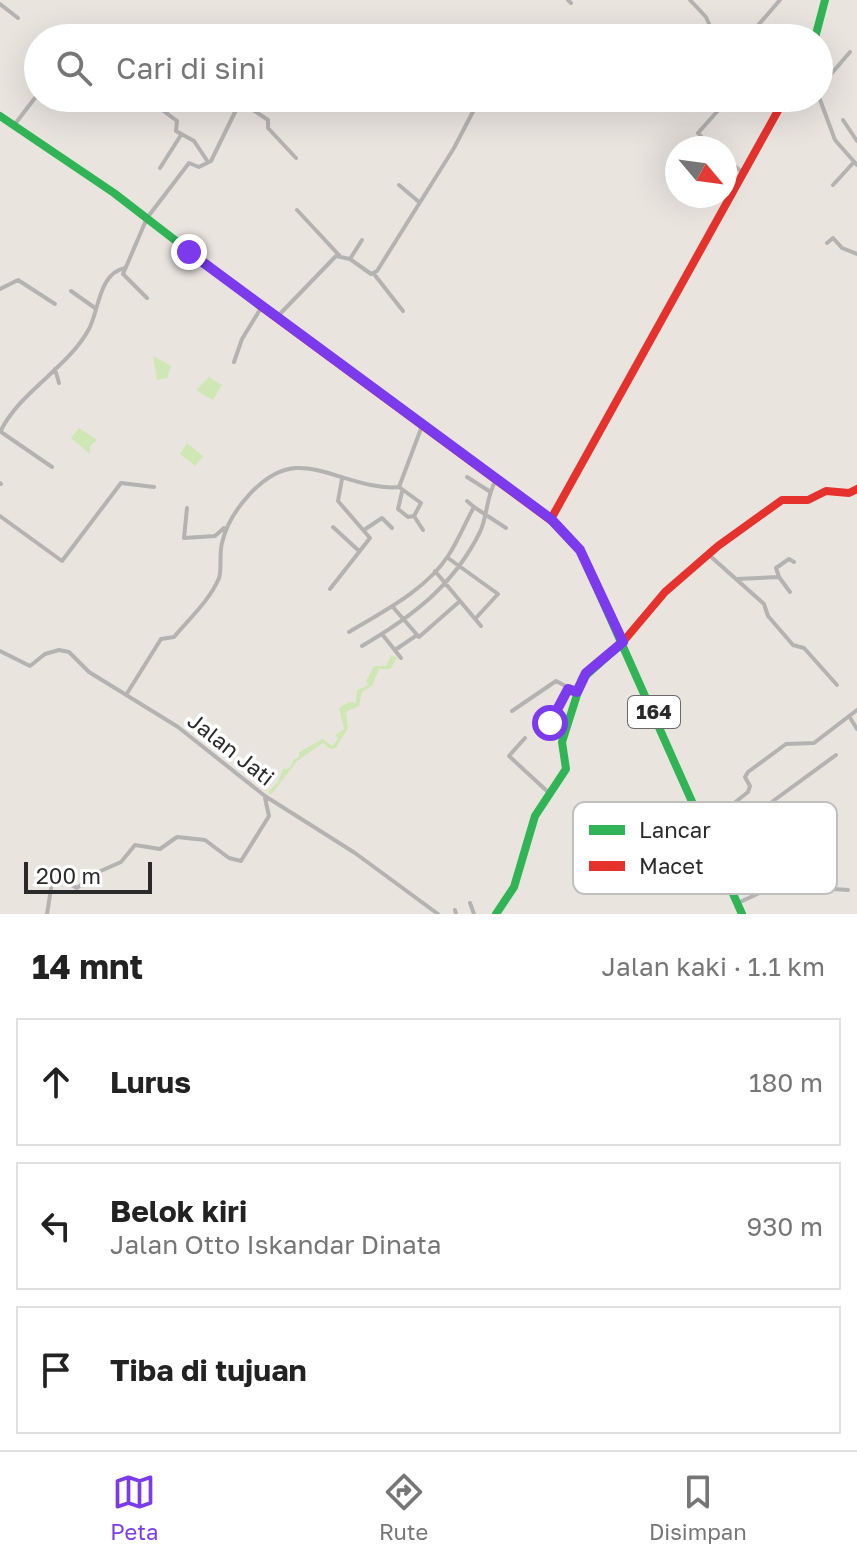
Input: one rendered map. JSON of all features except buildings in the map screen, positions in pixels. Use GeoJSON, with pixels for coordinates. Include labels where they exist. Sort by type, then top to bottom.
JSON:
{"type":"FeatureCollection","features":[{"type":"Feature","properties":{"kind":"street"},"geometry":{"type":"LineString","coordinates":[[690,0],[709,24]]}},
{"type":"Feature","properties":{"kind":"street"},"geometry":{"type":"LineString","coordinates":[[759,24],[780,0]]}},
{"type":"Feature","properties":{"kind":"street"},"geometry":{"type":"LineString","coordinates":[[819,24],[825,0]]}},
{"type":"Feature","properties":{"kind":"street"},"geometry":{"type":"LineString","coordinates":[[0,4],[18,18]]}},
{"type":"Feature","properties":{"kind":"street"},"geometry":{"type":"LineString","coordinates":[[833,72],[850,52]]}},
{"type":"Feature","properties":{"kind":"street"},"geometry":{"type":"LineString","coordinates":[[14,125],[24,112]]}},
{"type":"Feature","properties":{"kind":"street"},"geometry":{"type":"LineString","coordinates":[[165,112],[177,121],[176,131],[194,141],[208,162]]}},
{"type":"Feature","properties":{"kind":"street"},"geometry":{"type":"LineString","coordinates":[[147,298],[125,279],[125,268],[147,218],[189,163],[199,167],[208,162],[236,112]]}},
{"type":"Feature","properties":{"kind":"street"},"geometry":{"type":"LineString","coordinates":[[257,112],[268,120],[268,128],[296,158]]}},
{"type":"Feature","properties":{"kind":"street"},"geometry":{"type":"LineString","coordinates":[[374,274],[454,148],[472,112]]}},
{"type":"Feature","properties":{"kind":"street"},"geometry":{"type":"LineString","coordinates":[[698,136],[717,112]]}},
{"type":"Feature","properties":{"kind":"street"},"geometry":{"type":"LineString","coordinates":[[551,519],[777,112]]}},
{"type":"Feature","properties":{"kind":"street"},"geometry":{"type":"LineString","coordinates":[[825,112],[835,140],[856,163],[833,185]]}},
{"type":"Feature","properties":{"kind":"street","name":"164"},"geometry":{"type":"LineString","coordinates":[[0,116],[147,218],[261,307],[551,519],[580,550],[694,802]]}},
{"type":"Feature","properties":{"kind":"street"},"geometry":{"type":"LineString","coordinates":[[843,120],[857,141]]}},
{"type":"Feature","properties":{"kind":"street"},"geometry":{"type":"LineString","coordinates":[[160,168],[181,135]]}},
{"type":"Feature","properties":{"kind":"street"},"geometry":{"type":"LineString","coordinates":[[737,168],[743,173]]}},
{"type":"Feature","properties":{"kind":"street"},"geometry":{"type":"LineString","coordinates":[[399,185],[419,202]]}},
{"type":"Feature","properties":{"kind":"street"},"geometry":{"type":"LineString","coordinates":[[297,210],[339,255],[374,274],[403,311]]}},
{"type":"Feature","properties":{"kind":"street"},"geometry":{"type":"LineString","coordinates":[[827,243],[833,238],[842,248],[857,254]]}},
{"type":"Feature","properties":{"kind":"street"},"geometry":{"type":"LineString","coordinates":[[350,259],[362,240]]}},
{"type":"Feature","properties":{"kind":"street"},"geometry":{"type":"LineString","coordinates":[[276,318],[339,255]]}},
{"type":"Feature","properties":{"kind":"street"},"geometry":{"type":"LineString","coordinates":[[52,467],[0,432],[27,394],[55,369],[87,332],[103,286],[113,273],[125,268]]}},
{"type":"Feature","properties":{"kind":"street"},"geometry":{"type":"LineString","coordinates":[[0,289],[18,280],[55,304]]}},
{"type":"Feature","properties":{"kind":"street"},"geometry":{"type":"LineString","coordinates":[[71,291],[95,308]]}},
{"type":"Feature","properties":{"kind":"street"},"geometry":{"type":"LineString","coordinates":[[234,362],[242,339],[261,307]]}},
{"type":"Feature","properties":{"kind":"street"},"geometry":{"type":"LineString","coordinates":[[55,369],[59,383]]}},
{"type":"Feature","properties":{"kind":"street"},"geometry":{"type":"LineString","coordinates":[[414,516],[408,517],[398,509],[400,490],[422,426]]}},
{"type":"Feature","properties":{"kind":"street"},"geometry":{"type":"LineString","coordinates":[[187,508],[184,538],[215,536],[257,488],[276,473],[303,469],[400,490],[421,503],[414,516]]}},
{"type":"Feature","properties":{"kind":"street"},"geometry":{"type":"LineString","coordinates":[[362,646],[404,620],[462,567],[487,515],[487,474]]}},
{"type":"Feature","properties":{"kind":"street"},"geometry":{"type":"LineString","coordinates":[[467,477],[489,491]]}},
{"type":"Feature","properties":{"kind":"street"},"geometry":{"type":"LineString","coordinates":[[330,589],[370,538],[338,501],[342,479]]}},
{"type":"Feature","properties":{"kind":"street"},"geometry":{"type":"LineString","coordinates":[[489,491],[496,480]]}},
{"type":"Feature","properties":{"kind":"street"},"geometry":{"type":"LineString","coordinates":[[0,516],[62,561],[121,483],[154,487]]}},
{"type":"Feature","properties":{"kind":"street"},"geometry":{"type":"LineString","coordinates":[[540,733],[586,673],[623,642],[665,592],[709,555],[782,500],[808,500],[826,491],[849,493],[857,489]]}},
{"type":"Feature","properties":{"kind":"street"},"geometry":{"type":"LineString","coordinates":[[467,501],[506,528]]}},
{"type":"Feature","properties":{"kind":"street"},"geometry":{"type":"LineString","coordinates":[[349,632],[392,606],[435,571],[447,557],[474,507]]}},
{"type":"Feature","properties":{"kind":"street"},"geometry":{"type":"LineString","coordinates":[[414,516],[423,530]]}},
{"type":"Feature","properties":{"kind":"street"},"geometry":{"type":"LineString","coordinates":[[364,530],[382,518],[392,528]]}},
{"type":"Feature","properties":{"kind":"street"},"geometry":{"type":"LineString","coordinates":[[125,696],[145,670],[161,639],[174,637],[212,591],[220,577],[218,560],[229,523]]}},
{"type":"Feature","properties":{"kind":"street"},"geometry":{"type":"LineString","coordinates":[[333,527],[359,551]]}},
{"type":"Feature","properties":{"kind":"street"},"geometry":{"type":"LineString","coordinates":[[709,555],[764,604],[768,616],[793,645],[804,648],[837,685]]}},
{"type":"Feature","properties":{"kind":"street"},"geometry":{"type":"LineString","coordinates":[[447,557],[498,594],[475,619]]}},
{"type":"Feature","properties":{"kind":"street"},"geometry":{"type":"LineString","coordinates":[[790,592],[776,568],[789,559],[794,562]]}},
{"type":"Feature","properties":{"kind":"street"},"geometry":{"type":"LineString","coordinates":[[435,571],[481,626]]}},
{"type":"Feature","properties":{"kind":"street"},"geometry":{"type":"LineString","coordinates":[[737,579],[779,577]]}},
{"type":"Feature","properties":{"kind":"street"},"geometry":{"type":"LineString","coordinates":[[395,650],[417,635],[420,637],[460,601]]}},
{"type":"Feature","properties":{"kind":"street"},"geometry":{"type":"LineString","coordinates":[[392,606],[417,635]]}},
{"type":"Feature","properties":{"kind":"street"},"geometry":{"type":"LineString","coordinates":[[382,634],[401,658]]}},
{"type":"Feature","properties":{"kind":"street","name":"Jalan Jati"},"geometry":{"type":"LineString","coordinates":[[0,651],[30,666],[45,654],[64,651],[125,696],[178,727],[268,798],[416,895],[438,914]]}},
{"type":"Feature","properties":{"kind":"street"},"geometry":{"type":"LineString","coordinates":[[512,711],[556,681],[572,690]]}},
{"type":"Feature","properties":{"kind":"street"},"geometry":{"type":"LineString","coordinates":[[496,914],[514,887],[527,833],[548,792],[566,769],[562,742],[572,690]]}},
{"type":"Feature","properties":{"kind":"street"},"geometry":{"type":"LineString","coordinates":[[735,802],[748,792],[750,786],[745,777],[748,772],[786,744],[814,743],[857,710]]}},
{"type":"Feature","properties":{"kind":"street"},"geometry":{"type":"LineString","coordinates":[[849,716],[857,729]]}},
{"type":"Feature","properties":{"kind":"street"},"geometry":{"type":"LineString","coordinates":[[525,738],[509,756],[548,792]]}},
{"type":"Feature","properties":{"kind":"street"},"geometry":{"type":"LineString","coordinates":[[768,802],[836,755]]}},
{"type":"Feature","properties":{"kind":"street"},"geometry":{"type":"LineString","coordinates":[[47,914],[52,882],[65,882],[77,888],[96,873],[120,863],[135,845],[160,849],[177,837],[203,840],[229,858],[241,861],[270,814],[268,798]]}},
{"type":"Feature","properties":{"kind":"street"},"geometry":{"type":"LineString","coordinates":[[837,889],[848,890]]}},
{"type":"Feature","properties":{"kind":"street","name":"164"},"geometry":{"type":"LineString","coordinates":[[734,894],[742,914]]}},
{"type":"Feature","properties":{"kind":"street"},"geometry":{"type":"LineString","coordinates":[[738,903],[757,894]]}},
{"type":"Feature","properties":{"kind":"street"},"geometry":{"type":"LineString","coordinates":[[470,903],[474,914]]}},
{"type":"Feature","properties":{"kind":"green space"},"geometry":{"type":"Polygon","coordinates":[[[153,356],[171,366],[167,378],[157,380],[153,356]]]}},
{"type":"Feature","properties":{"kind":"green space"},"geometry":{"type":"Polygon","coordinates":[[[209,377],[222,385],[213,400],[196,390],[209,377]]]}},
{"type":"Feature","properties":{"kind":"green space"},"geometry":{"type":"Polygon","coordinates":[[[79,428],[97,440],[90,446],[90,454],[71,438],[79,428]]]}},
{"type":"Feature","properties":{"kind":"green space"},"geometry":{"type":"Polygon","coordinates":[[[187,443],[203,456],[195,466],[180,454],[187,443]]]}},
{"type":"Feature","properties":{"kind":"green space"},"geometry":{"type":"Polygon","coordinates":[[[391,656],[397,657],[391,669],[379,669],[372,686],[362,692],[359,706],[346,712],[348,728],[336,748],[330,749],[323,743],[297,761],[271,795],[268,792],[278,782],[283,769],[290,768],[294,759],[299,757],[299,752],[323,739],[332,746],[338,739],[335,735],[344,729],[339,708],[349,702],[356,703],[357,690],[368,685],[366,681],[374,666],[386,666],[391,656]]]}},
{"type":"Feature","properties":{"kind":"traffic: fast"},"geometry":{"type":"LineString","coordinates":[[819,24],[825,0]]}},
{"type":"Feature","properties":{"kind":"traffic: fast"},"geometry":{"type":"LineString","coordinates":[[0,116],[114,193],[259,305]]}},
{"type":"Feature","properties":{"kind":"traffic: fast"},"geometry":{"type":"LineString","coordinates":[[557,525],[580,550],[692,802]]}},
{"type":"Feature","properties":{"kind":"traffic: fast"},"geometry":{"type":"LineString","coordinates":[[496,914],[514,887],[535,816],[566,769],[562,742],[582,679],[622,643]]}},
{"type":"Feature","properties":{"kind":"traffic: fast"},"geometry":{"type":"LineString","coordinates":[[733,894],[742,914]]}},
{"type":"Feature","properties":{"kind":"traffic: jam"},"geometry":{"type":"LineString","coordinates":[[551,519],[777,112]]}},
{"type":"Feature","properties":{"kind":"traffic: jam"},"geometry":{"type":"LineString","coordinates":[[259,305],[557,525]]}},
{"type":"Feature","properties":{"kind":"traffic: jam"},"geometry":{"type":"LineString","coordinates":[[622,643],[665,592],[718,546],[782,500],[808,500],[826,491],[849,493],[857,489]]}},
{"type":"Feature","properties":{"kind":"route"},"geometry":{"type":"LineString","coordinates":[[189,252],[551,519],[580,550],[623,642],[594,664],[582,679],[577,692],[568,689],[550,723]]}}]}
